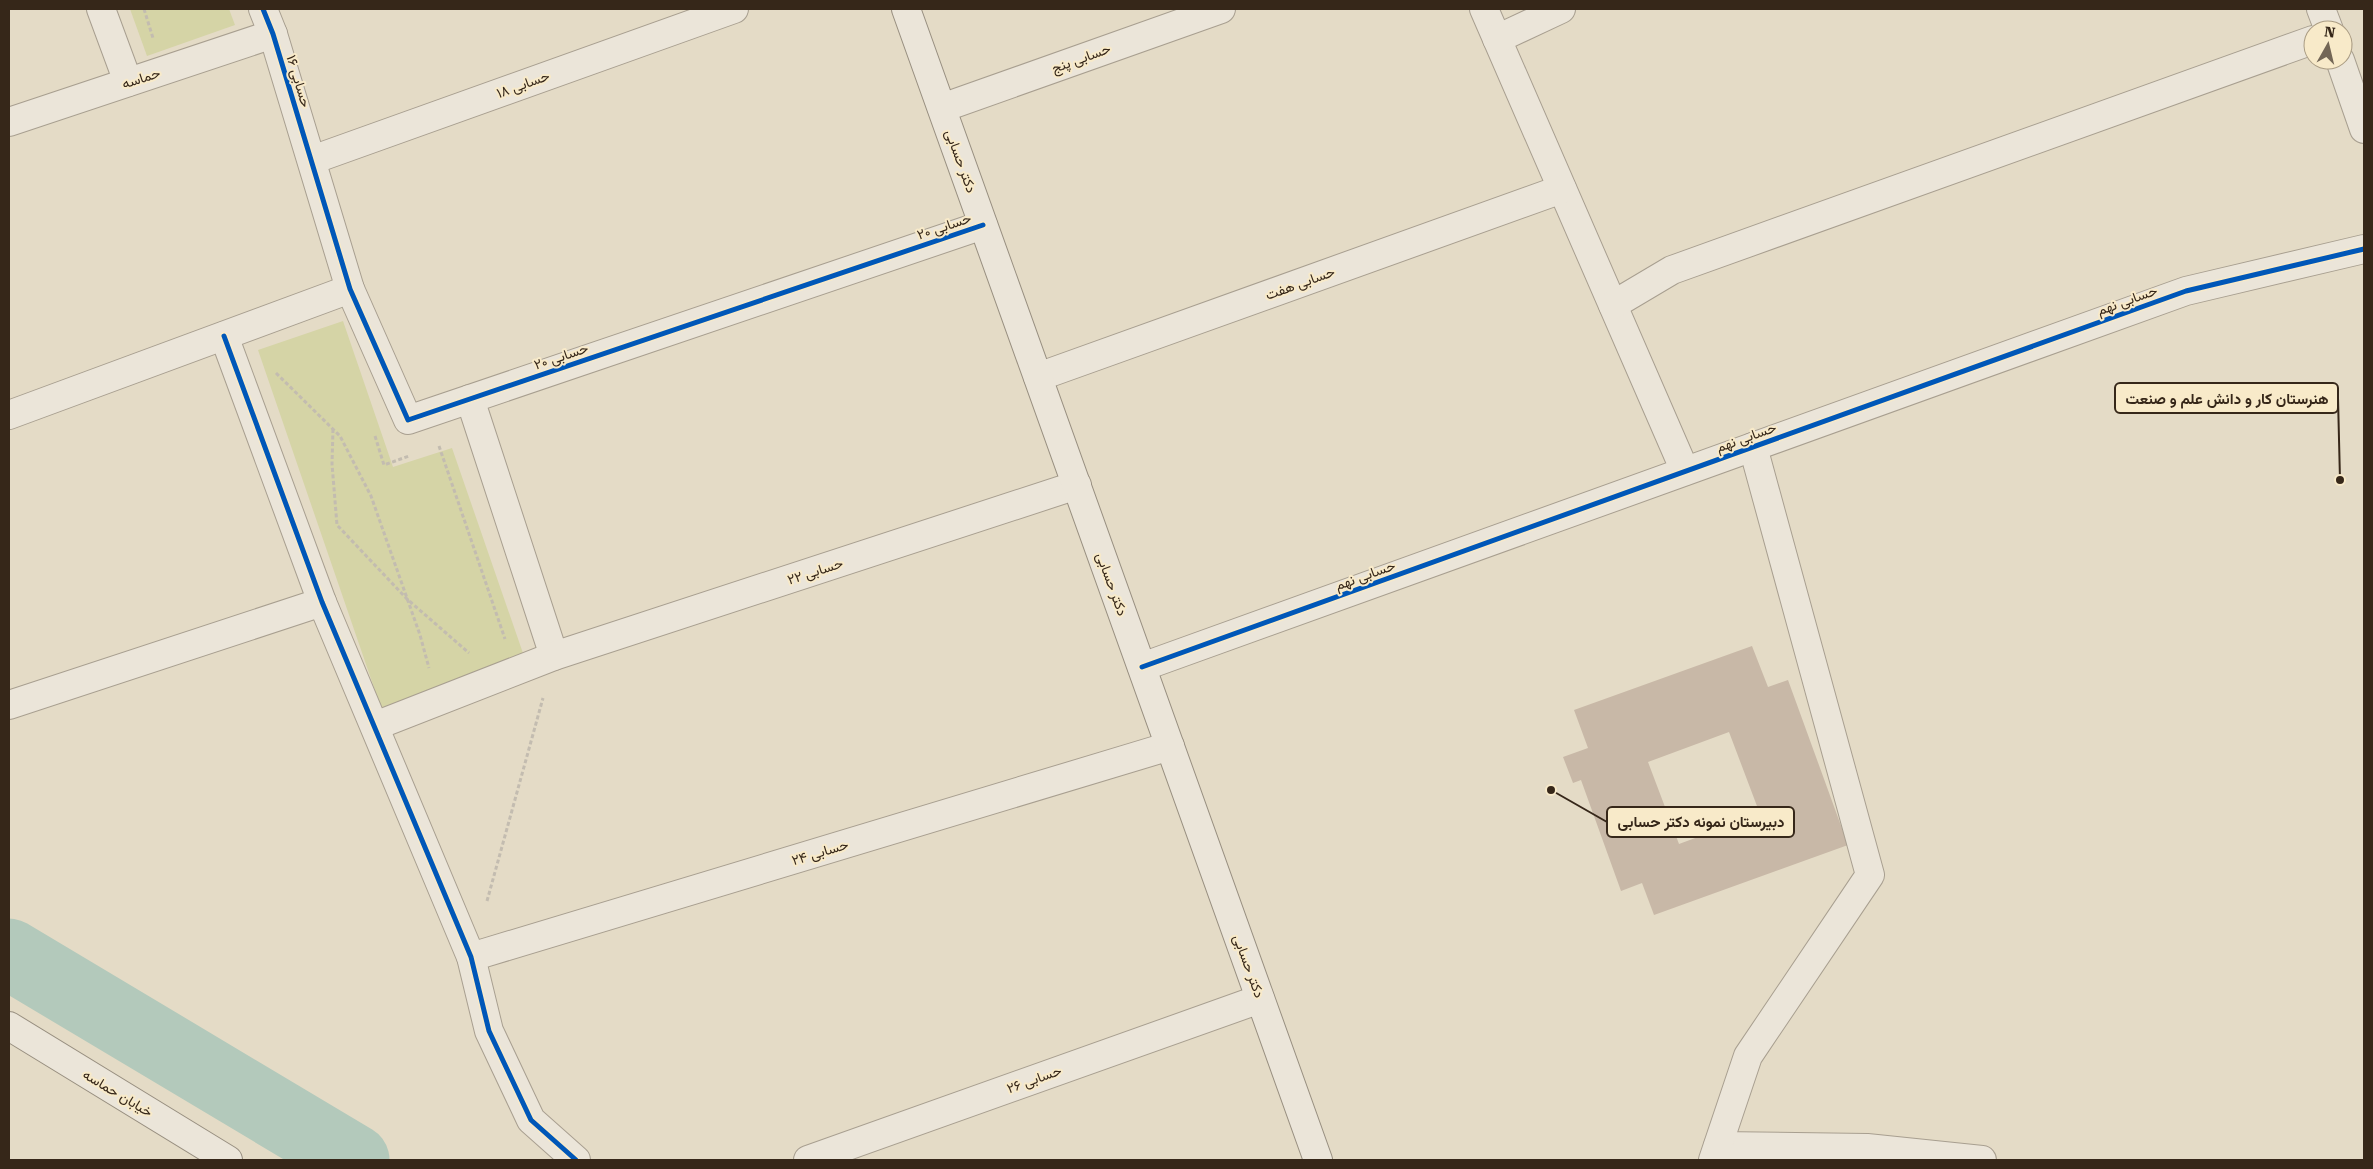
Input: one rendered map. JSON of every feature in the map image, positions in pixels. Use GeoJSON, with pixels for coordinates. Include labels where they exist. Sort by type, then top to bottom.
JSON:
{"type":"FeatureCollection","features":[{"type":"Feature","properties":{"kind":"street"},"geometry":{"type":"LineString","coordinates":[[101,9],[128,82]]}},
{"type":"Feature","properties":{"kind":"street","name":"حسابی ۱۶"},"geometry":{"type":"LineString","coordinates":[[263,9],[274,34],[312,160]]}},
{"type":"Feature","properties":{"kind":"street","name":"حسابی ۱۸"},"geometry":{"type":"LineString","coordinates":[[312,160],[734,9]]}},
{"type":"Feature","properties":{"kind":"street","name":"دکتر حسابی"},"geometry":{"type":"LineString","coordinates":[[906,9],[1318,1160]]}},
{"type":"Feature","properties":{"kind":"street","name":"حسابی پنج"},"geometry":{"type":"LineString","coordinates":[[942,108],[1221,9]]}},
{"type":"Feature","properties":{"kind":"street"},"geometry":{"type":"LineString","coordinates":[[1484,9],[1685,471]]}},
{"type":"Feature","properties":{"kind":"street"},"geometry":{"type":"LineString","coordinates":[[1497,39],[1561,9]]}},
{"type":"Feature","properties":{"kind":"street","name":"حماسه"},"geometry":{"type":"LineString","coordinates":[[9,122],[274,34]]}},
{"type":"Feature","properties":{"kind":"street"},"geometry":{"type":"LineString","coordinates":[[1612,305],[1672,270],[2303,44]]}},
{"type":"Feature","properties":{"kind":"street"},"geometry":{"type":"LineString","coordinates":[[2343,70],[2364,129]]}},
{"type":"Feature","properties":{"kind":"street","name":"حسابی ۲۰"},"geometry":{"type":"LineString","coordinates":[[312,160],[350,289],[408,420],[984,225]]}},
{"type":"Feature","properties":{"kind":"street","name":"حسابی هفت"},"geometry":{"type":"LineString","coordinates":[[1038,377],[1562,189]]}},
{"type":"Feature","properties":{"kind":"street","name":"حسابی نهم"},"geometry":{"type":"LineString","coordinates":[[1142,667],[2186,291],[2364,249]]}},
{"type":"Feature","properties":{"kind":"street"},"geometry":{"type":"LineString","coordinates":[[9,415],[350,289]]}},
{"type":"Feature","properties":{"kind":"street"},"geometry":{"type":"LineString","coordinates":[[230,334],[322,602],[471,957],[489,1031],[531,1120],[576,1160]]}},
{"type":"Feature","properties":{"kind":"street"},"geometry":{"type":"LineString","coordinates":[[470,399],[554,656]]}},
{"type":"Feature","properties":{"kind":"street"},"geometry":{"type":"LineString","coordinates":[[1753,447],[1870,875],[1748,1056],[1716,1153],[1867,1148],[1982,1160]]}},
{"type":"Feature","properties":{"kind":"street","name":"حسابی ۲۲"},"geometry":{"type":"LineString","coordinates":[[375,726],[554,656],[1076,485]]}},
{"type":"Feature","properties":{"kind":"street"},"geometry":{"type":"LineString","coordinates":[[9,705],[322,602]]}},
{"type":"Feature","properties":{"kind":"street","name":"حسابی ۲۴"},"geometry":{"type":"LineString","coordinates":[[471,957],[1170,746]]}},
{"type":"Feature","properties":{"kind":"street","name":"حسابی ۲۶"},"geometry":{"type":"LineString","coordinates":[[808,1160],[1260,999]]}},
{"type":"Feature","properties":{"kind":"street","name":"خیابان حماسه"},"geometry":{"type":"LineString","coordinates":[[9,1026],[228,1160]]}},
{"type":"Feature","properties":{"kind":"path"},"geometry":{"type":"LineString","coordinates":[[144,9],[154,41]]}},
{"type":"Feature","properties":{"kind":"path"},"geometry":{"type":"LineString","coordinates":[[230,334],[340,436],[371,496],[420,635],[437,702]]}},
{"type":"Feature","properties":{"kind":"path"},"geometry":{"type":"LineString","coordinates":[[372,427],[384,465],[411,455]]}},
{"type":"Feature","properties":{"kind":"path"},"geometry":{"type":"LineString","coordinates":[[333,429],[332,464],[337,525],[407,599],[473,657]]}},
{"type":"Feature","properties":{"kind":"path"},"geometry":{"type":"LineString","coordinates":[[430,448],[439,445],[507,645]]}},
{"type":"Feature","properties":{"kind":"path"},"geometry":{"type":"LineString","coordinates":[[471,957],[554,656]]}},
{"type":"Feature","properties":{"kind":"green space"},"geometry":{"type":"Polygon","coordinates":[[[130,9],[229,9],[235,25],[147,56],[130,9]]]}},
{"type":"Feature","properties":{"kind":"green space"},"geometry":{"type":"Polygon","coordinates":[[[343,321],[393,467],[452,448],[525,659],[381,708],[258,350],[343,321]]]}},
{"type":"Feature","properties":{"kind":"building"},"geometry":{"type":"Polygon","coordinates":[[[1752,646],[1768,687],[1788,680],[1848,845],[1654,915],[1642,883],[1621,891],[1581,780],[1573,783],[1563,757],[1588,748],[1574,710],[1752,646]],[[1729,732],[1648,762],[1679,844],[1760,814],[1729,732]]]}},
{"type":"Feature","properties":{"kind":"waterway"},"geometry":{"type":"LineString","coordinates":[[9,954],[354,1160]]}},
{"type":"Feature","properties":{"kind":"cycle path"},"geometry":{"type":"LineString","coordinates":[[263,9],[273,34],[350,289],[408,420],[983,225]]}},
{"type":"Feature","properties":{"kind":"cycle path"},"geometry":{"type":"LineString","coordinates":[[1142,667],[2186,291],[2364,249]]}},
{"type":"Feature","properties":{"kind":"cycle path"},"geometry":{"type":"LineString","coordinates":[[224,336],[322,602],[471,957],[489,1031],[531,1120],[576,1160]]}},
{"type":"Feature","properties":{"kind":"place","name":"هنرستان کار و دانش علم و صنعت"},"geometry":{"type":"Point","coordinates":[2340,480]}},
{"type":"Feature","properties":{"kind":"place","name":"دبیرستان نمونه دکتر حسابی"},"geometry":{"type":"Point","coordinates":[1551,790]}}]}
